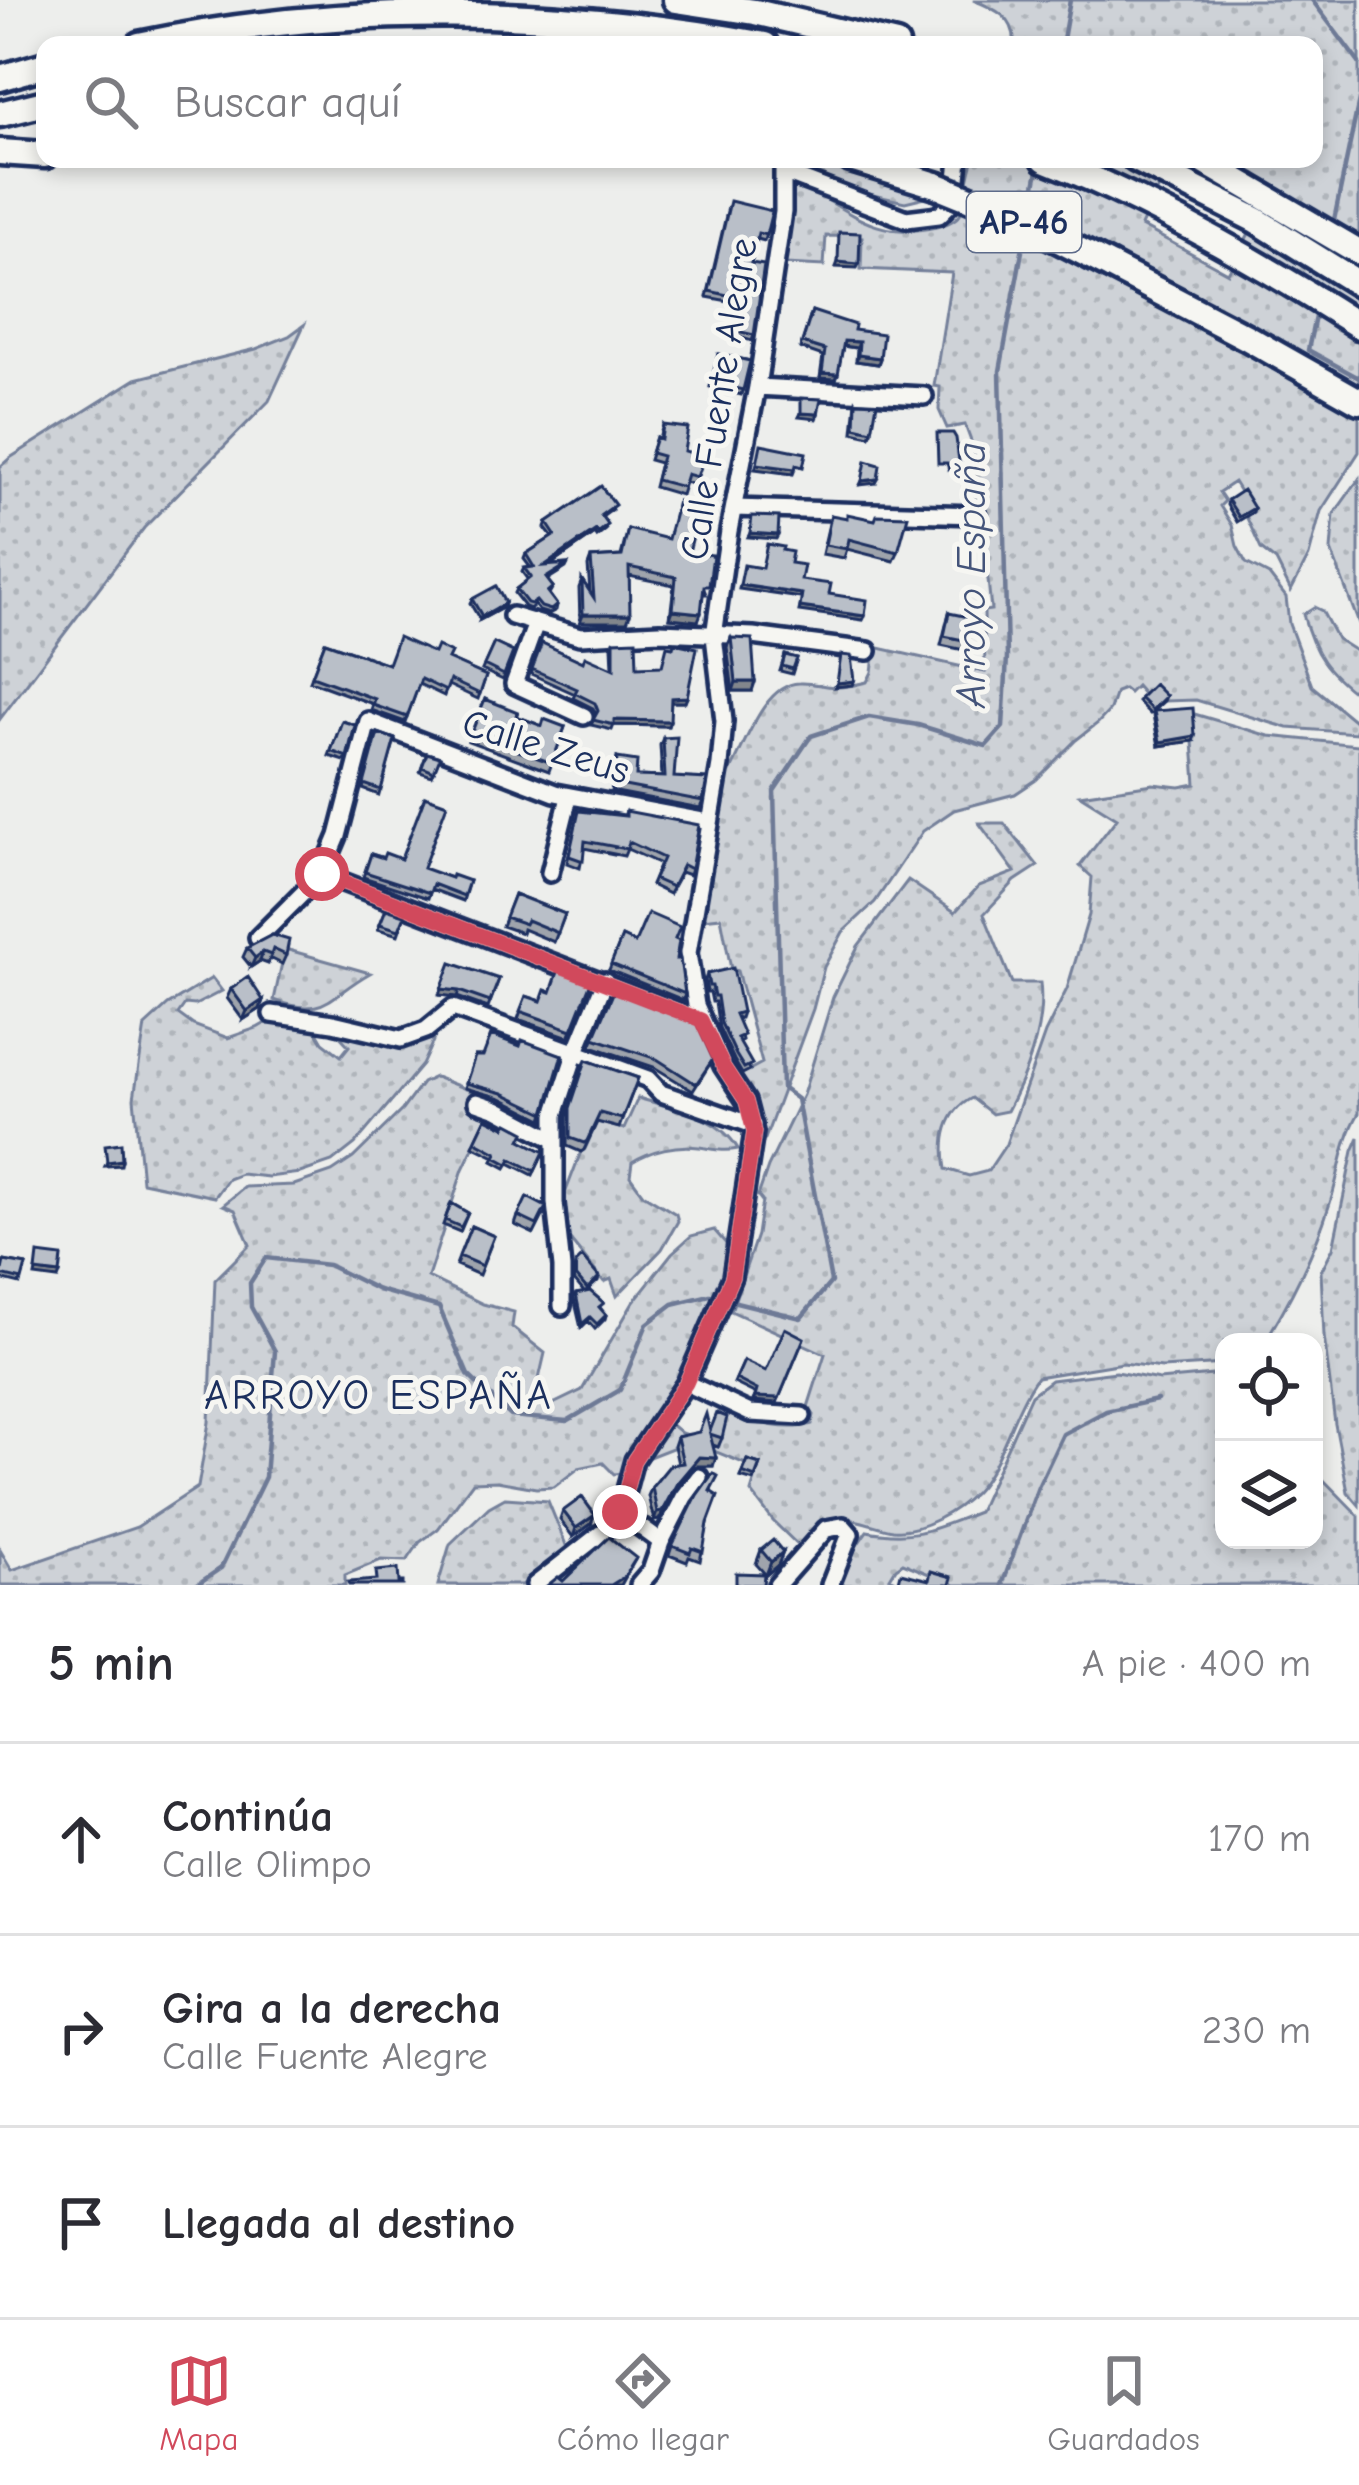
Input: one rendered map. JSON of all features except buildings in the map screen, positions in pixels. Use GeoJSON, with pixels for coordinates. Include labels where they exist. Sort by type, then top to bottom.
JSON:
{"type":"FeatureCollection","features":[{"type":"Feature","properties":{"kind":"highway"},"geometry":{"type":"LineString","coordinates":[[676,0],[858,36]]}},
{"type":"Feature","properties":{"kind":"highway"},"geometry":{"type":"LineString","coordinates":[[198,36],[270,25],[443,14],[588,20],[714,36]]}},
{"type":"Feature","properties":{"kind":"highway"},"geometry":{"type":"LineString","coordinates":[[0,78],[36,68]]}},
{"type":"Feature","properties":{"kind":"highway"},"geometry":{"type":"LineString","coordinates":[[0,115],[36,105]]}},
{"type":"Feature","properties":{"kind":"highway"},"geometry":{"type":"LineString","coordinates":[[0,152],[36,154]]}},
{"type":"Feature","properties":{"kind":"highway","name":"AP-46"},"geometry":{"type":"LineString","coordinates":[[880,168],[1010,215],[1359,401]]}},
{"type":"Feature","properties":{"kind":"highway"},"geometry":{"type":"LineString","coordinates":[[1064,168],[1238,254],[1359,326]]}},
{"type":"Feature","properties":{"kind":"highway"},"geometry":{"type":"LineString","coordinates":[[1157,168],[1256,220],[1359,284]]}},
{"type":"Feature","properties":{"kind":"highway"},"geometry":{"type":"LineString","coordinates":[[1217,168],[1359,252]]}},
{"type":"Feature","properties":{"kind":"street","name":"Calle Fuente Alegre"},"geometry":{"type":"LineString","coordinates":[[753,1125],[746,1101],[701,1020],[688,953],[724,721],[715,636],[758,387],[783,212],[784,172],[906,219],[939,215],[955,200],[958,168]]}},
{"type":"Feature","properties":{"kind":"street"},"geometry":{"type":"LineString","coordinates":[[758,387],[924,397]]}},
{"type":"Feature","properties":{"kind":"street"},"geometry":{"type":"LineString","coordinates":[[734,508],[977,515]]}},
{"type":"Feature","properties":{"kind":"street"},"geometry":{"type":"LineString","coordinates":[[512,616],[580,637],[660,632],[868,651]]}},
{"type":"Feature","properties":{"kind":"street","name":"Calle Zeus"},"geometry":{"type":"LineString","coordinates":[[536,623],[514,684],[584,716]]}},
{"type":"Feature","properties":{"kind":"street","name":"Calle Zeus"},"geometry":{"type":"LineString","coordinates":[[322,874],[338,836],[368,721],[569,797],[710,822]]}},
{"type":"Feature","properties":{"kind":"street"},"geometry":{"type":"LineString","coordinates":[[550,873],[569,797]]}},
{"type":"Feature","properties":{"kind":"street"},"geometry":{"type":"LineString","coordinates":[[258,938],[322,874],[701,1020]]}},
{"type":"Feature","properties":{"kind":"street"},"geometry":{"type":"LineString","coordinates":[[562,1306],[555,1115],[605,982]]}},
{"type":"Feature","properties":{"kind":"street"},"geometry":{"type":"LineString","coordinates":[[272,1014],[401,1039],[426,1030],[453,1008],[648,1079],[661,1093],[753,1125],[732,1277],[686,1383],[634,1460],[613,1525],[535,1585]]}},
{"type":"Feature","properties":{"kind":"street"},"geometry":{"type":"LineString","coordinates":[[477,1102],[555,1140]]}},
{"type":"Feature","properties":{"kind":"street"},"geometry":{"type":"LineString","coordinates":[[686,1383],[750,1413],[802,1416]]}},
{"type":"Feature","properties":{"kind":"street"},"geometry":{"type":"LineString","coordinates":[[639,1585],[651,1571],[661,1542],[699,1477]]}},
{"type":"Feature","properties":{"kind":"street"},"geometry":{"type":"LineString","coordinates":[[620,1512],[661,1542]]}},
{"type":"Feature","properties":{"kind":"street"},"geometry":{"type":"LineString","coordinates":[[777,1585],[826,1529],[843,1526],[850,1534],[830,1585]]}},
{"type":"Feature","properties":{"kind":"shaded area"},"geometry":{"type":"Polygon","coordinates":[[[973,0],[1359,0],[1359,452],[1321,511],[1309,556],[1291,591],[1276,561],[1261,549],[1246,516],[1252,511],[1234,482],[1219,492],[1225,501],[1220,506],[1246,563],[1269,575],[1286,597],[1289,624],[1312,686],[1357,723],[1356,733],[1288,728],[1196,700],[1145,696],[1136,686],[1129,693],[1124,689],[1116,692],[1110,710],[1036,780],[1015,794],[954,810],[923,831],[875,902],[843,932],[824,967],[813,1009],[761,1141],[754,1103],[738,1076],[762,1063],[737,971],[731,969],[721,917],[702,919],[725,776],[776,694],[799,683],[838,687],[867,682],[875,647],[985,672],[984,611],[991,610],[984,539],[970,483],[972,444],[965,425],[947,428],[939,410],[940,387],[934,386],[952,273],[861,269],[862,237],[826,236],[824,266],[785,264],[793,185],[798,183],[879,226],[914,230],[958,217],[971,168],[1168,168],[1141,226],[1228,273],[1274,186],[1241,168],[1323,168],[1323,36],[1014,36],[1008,21],[973,0]]]}},
{"type":"Feature","properties":{"kind":"shaded area"},"geometry":{"type":"Polygon","coordinates":[[[795,168],[836,168],[934,195],[905,202],[840,188],[795,168]]]}},
{"type":"Feature","properties":{"kind":"shaded area"},"geometry":{"type":"Polygon","coordinates":[[[304,325],[269,401],[144,528],[0,719],[0,467],[136,379],[256,349],[304,325]]]}},
{"type":"Feature","properties":{"kind":"shaded area"},"geometry":{"type":"Polygon","coordinates":[[[1359,479],[1359,624],[1331,550],[1334,514],[1359,479]]]}},
{"type":"Feature","properties":{"kind":"shaded area"},"geometry":{"type":"Polygon","coordinates":[[[1314,607],[1322,611],[1337,639],[1359,653],[1359,696],[1317,651],[1303,614],[1314,607]]]}},
{"type":"Feature","properties":{"kind":"shaded area"},"geometry":{"type":"Polygon","coordinates":[[[1191,713],[1269,736],[1359,745],[1359,1113],[1318,1237],[1270,1333],[1215,1333],[1215,1365],[1162,1368],[1123,1363],[1037,1377],[993,1467],[975,1492],[948,1513],[915,1528],[893,1530],[838,1519],[802,1549],[751,1492],[758,1469],[690,1441],[644,1459],[669,1423],[681,1433],[719,1446],[727,1412],[781,1426],[812,1424],[814,1415],[808,1407],[825,1354],[731,1311],[757,1235],[762,1201],[758,1196],[803,1095],[833,997],[858,946],[908,880],[955,912],[979,886],[1015,872],[979,823],[1004,823],[1038,866],[1015,881],[984,914],[1012,983],[1040,983],[1041,999],[1028,1065],[1007,1111],[992,1114],[972,1098],[951,1119],[944,1148],[946,1169],[969,1176],[988,1171],[1006,1144],[1045,1033],[1067,989],[1089,915],[1092,877],[1080,866],[1117,818],[1080,795],[1153,784],[1196,784],[1191,713]]]}},
{"type":"Feature","properties":{"kind":"shaded area"},"geometry":{"type":"Polygon","coordinates":[[[285,949],[370,973],[325,1003],[291,1005],[274,1000],[285,949]]]}},
{"type":"Feature","properties":{"kind":"shaded area"},"geometry":{"type":"Polygon","coordinates":[[[212,978],[222,991],[195,1005],[185,1004],[178,1014],[228,1038],[271,1020],[313,1025],[323,1042],[341,1056],[349,1046],[333,1029],[398,1042],[438,1030],[422,1065],[355,1144],[332,1162],[300,1173],[241,1174],[228,1179],[215,1197],[142,1182],[134,1098],[145,1026],[168,1005],[212,978]]]}},
{"type":"Feature","properties":{"kind":"shaded area"},"geometry":{"type":"Polygon","coordinates":[[[435,1077],[474,1092],[469,1109],[489,1115],[463,1169],[428,1277],[483,1304],[514,1312],[512,1327],[545,1353],[536,1392],[553,1404],[582,1390],[634,1301],[672,1253],[691,1236],[714,1230],[728,1246],[714,1302],[690,1361],[623,1473],[614,1474],[603,1463],[579,1468],[554,1487],[473,1482],[407,1561],[381,1560],[345,1575],[345,1585],[0,1585],[0,1550],[12,1570],[137,1527],[198,1487],[209,1422],[215,1280],[250,1245],[235,1210],[223,1205],[245,1187],[294,1185],[332,1172],[402,1110],[422,1083],[435,1077]]]}},
{"type":"Feature","properties":{"kind":"shaded area"},"geometry":{"type":"Polygon","coordinates":[[[638,1098],[707,1121],[738,1149],[673,1147],[632,1162],[630,1176],[643,1194],[676,1214],[678,1221],[662,1249],[617,1296],[611,1279],[604,1282],[570,1240],[562,1244],[559,1190],[566,1191],[597,1122],[624,1129],[638,1098]]]}},
{"type":"Feature","properties":{"kind":"shaded area"},"geometry":{"type":"Polygon","coordinates":[[[1359,1137],[1359,1505],[1348,1492],[1335,1424],[1321,1271],[1333,1248],[1359,1137]]]}},
{"type":"Feature","properties":{"kind":"shaded area"},"geometry":{"type":"Polygon","coordinates":[[[1116,1372],[1159,1380],[1215,1375],[1215,1549],[1323,1549],[1323,1479],[1359,1516],[1359,1585],[955,1585],[903,1563],[890,1578],[897,1585],[839,1585],[846,1561],[867,1531],[912,1533],[978,1512],[1031,1395],[1051,1380],[1116,1372]]]}},
{"type":"Feature","properties":{"kind":"shaded area"},"geometry":{"type":"Polygon","coordinates":[[[505,1498],[548,1501],[568,1550],[522,1585],[438,1585],[450,1544],[505,1498]]]}},
{"type":"Feature","properties":{"kind":"waterway","name":"Arroyo España"},"geometry":{"type":"LineString","coordinates":[[1064,36],[1070,0]]}},
{"type":"Feature","properties":{"kind":"waterway","name":"Arroyo España"},"geometry":{"type":"LineString","coordinates":[[1312,0],[1359,63]]}},
{"type":"Feature","properties":{"kind":"waterway","name":"Arroyo España"},"geometry":{"type":"LineString","coordinates":[[1333,225],[1359,100]]}},
{"type":"Feature","properties":{"kind":"waterway","name":"Arroyo España"},"geometry":{"type":"LineString","coordinates":[[1030,212],[1038,168]]}},
{"type":"Feature","properties":{"kind":"waterway","name":"Arroyo España"},"geometry":{"type":"LineString","coordinates":[[728,1300],[801,1318],[831,1282],[797,1099],[782,1088],[774,791],[811,736],[869,717],[918,725],[986,746],[1003,727],[1007,657],[1000,371],[1025,235]]}},
{"type":"Feature","properties":{"kind":"waterway","name":"Arroyo España"},"geometry":{"type":"LineString","coordinates":[[1317,307],[1308,350],[1359,378]]}},
{"type":"Feature","properties":{"kind":"waterway","name":"Arroyo España"},"geometry":{"type":"LineString","coordinates":[[196,1585],[221,1568],[265,1477],[275,1351],[251,1307],[250,1283],[266,1258],[328,1265],[378,1290],[439,1307],[468,1375],[511,1416],[567,1421],[620,1390],[647,1324],[673,1304],[717,1297]]}},
{"type":"Feature","properties":{"kind":"waterway"},"geometry":{"type":"LineString","coordinates":[[1002,1585],[1063,1434],[1106,1411],[1157,1400]]}},
{"type":"Feature","properties":{"kind":"waterway","name":"Arroyo España"},"geometry":{"type":"LineString","coordinates":[[45,1585],[70,1585]]}},
{"type":"Feature","properties":{"kind":"district","name":"ARROYO ESPAÑA"},"geometry":{"type":"Point","coordinates":[379,1395]}},
{"type":"Feature","properties":{"kind":"route"},"geometry":{"type":"LineString","coordinates":[[322,874],[701,1020],[746,1101],[754,1132],[732,1277],[686,1383],[634,1460],[620,1512]]}}]}
